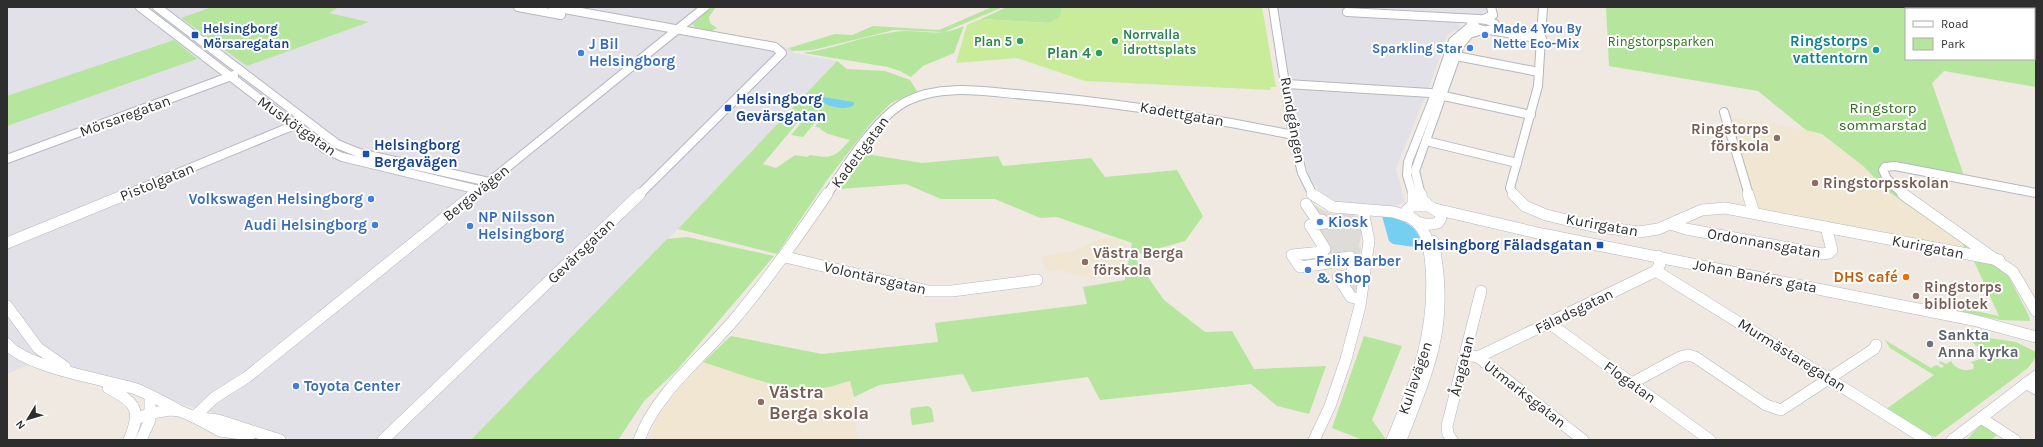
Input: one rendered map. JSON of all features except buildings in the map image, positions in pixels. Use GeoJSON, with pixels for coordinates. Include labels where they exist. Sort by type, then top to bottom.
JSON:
{"type":"FeatureCollection","features":[{"type":"Feature","properties":{"kind":"street","name":"Muskötgatan"},"geometry":{"type":"LineString","coordinates":[[140,7],[293,126],[325,149],[338,156],[479,190]]}},
{"type":"Feature","properties":{"kind":"street","name":"Muskötgatan"},"geometry":{"type":"LineString","coordinates":[[157,7],[332,141],[347,149],[489,182]]}},
{"type":"Feature","properties":{"kind":"street"},"geometry":{"type":"LineString","coordinates":[[518,7],[674,32]]}},
{"type":"Feature","properties":{"kind":"street"},"geometry":{"type":"LineString","coordinates":[[553,7],[674,32]]}},
{"type":"Feature","properties":{"kind":"street","name":"Bergavägen"},"geometry":{"type":"LineString","coordinates":[[194,417],[222,401],[247,377],[705,7]]}},
{"type":"Feature","properties":{"kind":"street","name":"Rundgången"},"geometry":{"type":"LineString","coordinates":[[1273,7],[1287,84],[1293,135],[1302,173],[1313,195],[1333,207],[1361,214],[1394,212],[1412,214]]}},
{"type":"Feature","properties":{"kind":"street"},"geometry":{"type":"LineString","coordinates":[[1481,26],[1493,15],[1491,7]]}},
{"type":"Feature","properties":{"kind":"street"},"geometry":{"type":"LineString","coordinates":[[1481,26],[1499,16],[1497,7]]}},
{"type":"Feature","properties":{"kind":"street","name":"Kurirgatan"},"geometry":{"type":"LineString","coordinates":[[1543,7],[1538,86],[1511,190],[1521,202],[1536,212],[1635,233],[1650,232],[1671,224],[1693,212],[1708,208],[1725,208],[1999,260]]}},
{"type":"Feature","properties":{"kind":"street"},"geometry":{"type":"LineString","coordinates":[[2010,7],[2019,8]]}},
{"type":"Feature","properties":{"kind":"street"},"geometry":{"type":"LineString","coordinates":[[1348,12],[1395,10],[1456,17],[1508,34],[1542,39]]}},
{"type":"Feature","properties":{"kind":"street","name":"Kullavägen"},"geometry":{"type":"LineString","coordinates":[[1392,440],[1415,387],[1428,345],[1433,287],[1426,232],[1412,214],[1415,198],[1405,170],[1462,41],[1481,26]]}},
{"type":"Feature","properties":{"kind":"street","name":"Kullavägen"},"geometry":{"type":"LineString","coordinates":[[1401,440],[1424,383],[1434,352],[1439,322],[1440,286],[1438,260],[1431,233],[1436,223],[1441,218],[1422,199],[1415,171],[1426,141],[1453,41],[1481,26]]}},
{"type":"Feature","properties":{"kind":"street","name":"Gevärsgatan"},"geometry":{"type":"LineString","coordinates":[[383,440],[695,141],[777,59],[768,52],[674,32]]}},
{"type":"Feature","properties":{"kind":"street"},"geometry":{"type":"LineString","coordinates":[[1456,56],[1539,72]]}},
{"type":"Feature","properties":{"kind":"street","name":"Mörsaregatan"},"geometry":{"type":"LineString","coordinates":[[7,159],[243,72]]}},
{"type":"Feature","properties":{"kind":"street"},"geometry":{"type":"LineString","coordinates":[[1287,84],[1439,95],[1531,115]]}},
{"type":"Feature","properties":{"kind":"street","name":"Kadettgatan"},"geometry":{"type":"LineString","coordinates":[[639,440],[646,421],[661,399],[738,316],[785,257],[849,163],[884,118],[901,105],[929,95],[956,91],[1108,102],[1177,112],[1293,135]]}},
{"type":"Feature","properties":{"kind":"street"},"geometry":{"type":"LineString","coordinates":[[1724,112],[1754,213]]}},
{"type":"Feature","properties":{"kind":"street","name":"Pistolgatan"},"geometry":{"type":"LineString","coordinates":[[7,243],[307,121]]}},
{"type":"Feature","properties":{"kind":"street"},"geometry":{"type":"LineString","coordinates":[[1426,141],[1517,163]]}},
{"type":"Feature","properties":{"kind":"street"},"geometry":{"type":"LineString","coordinates":[[2036,193],[1895,166],[1887,166],[1883,169],[1887,179],[1895,188],[1999,260],[2017,276],[2036,309]]}},
{"type":"Feature","properties":{"kind":"street"},"geometry":{"type":"LineString","coordinates":[[1306,204],[1317,220],[1322,220],[1325,224],[1310,225],[1325,250],[1321,250],[1322,252],[1292,255],[1300,267],[1329,263],[1328,260],[1350,257],[1357,267],[1352,268],[1356,275],[1338,277],[1352,298],[1354,298]]}},
{"type":"Feature","properties":{"kind":"street","name":"Johan Banérs gata"},"geometry":{"type":"LineString","coordinates":[[1412,214],[1432,208],[1509,227]]}},
{"type":"Feature","properties":{"kind":"street"},"geometry":{"type":"LineString","coordinates":[[1314,440],[1330,406],[1346,359],[1360,306],[1369,241],[1361,214],[1338,213]]}},
{"type":"Feature","properties":{"kind":"street","name":"Johan Banérs gata"},"geometry":{"type":"LineString","coordinates":[[1412,214],[1436,223],[1464,220],[1509,227],[1658,256],[2001,326],[2036,337]]}},
{"type":"Feature","properties":{"kind":"street","name":"Ordonnansgatan"},"geometry":{"type":"LineString","coordinates":[[1671,224],[1686,229],[1820,254],[1829,253],[1832,250],[1826,227]]}},
{"type":"Feature","properties":{"kind":"street"},"geometry":{"type":"LineString","coordinates":[[1656,271],[1660,264],[1658,256]]}},
{"type":"Feature","properties":{"kind":"street","name":"Volontärsgatan"},"geometry":{"type":"LineString","coordinates":[[785,257],[928,291],[952,291],[1037,280]]}},
{"type":"Feature","properties":{"kind":"street","name":"Fäladsgatan"},"geometry":{"type":"LineString","coordinates":[[1478,357],[1656,271]]}},
{"type":"Feature","properties":{"kind":"street","name":"Murmästaregatan"},"geometry":{"type":"LineString","coordinates":[[1656,271],[1927,440]]}},
{"type":"Feature","properties":{"kind":"street","name":"Åragatan"},"geometry":{"type":"LineString","coordinates":[[1452,440],[1447,430],[1447,426],[1480,291]]}},
{"type":"Feature","properties":{"kind":"street"},"geometry":{"type":"LineString","coordinates":[[7,306],[38,348],[70,370]]}},
{"type":"Feature","properties":{"kind":"street","name":"Flogatan"},"geometry":{"type":"LineString","coordinates":[[1549,323],[1710,440]]}},
{"type":"Feature","properties":{"kind":"street","name":"Johan Banérs gata"},"geometry":{"type":"LineString","coordinates":[[2001,326],[2036,329]]}},
{"type":"Feature","properties":{"kind":"street"},"geometry":{"type":"LineString","coordinates":[[7,344],[12,350],[31,361],[70,370],[94,379],[138,390],[150,398],[166,402],[180,411],[194,417],[208,428],[220,432],[262,435],[280,440]]}},
{"type":"Feature","properties":{"kind":"street"},"geometry":{"type":"LineString","coordinates":[[1632,383],[1680,356],[1688,355],[1695,358],[1766,405],[1780,410],[1874,349],[1876,345]]}},
{"type":"Feature","properties":{"kind":"street","name":"Utmarksgatan"},"geometry":{"type":"LineString","coordinates":[[1465,354],[1478,357],[1583,440]]}},
{"type":"Feature","properties":{"kind":"street"},"geometry":{"type":"LineString","coordinates":[[94,379],[124,395],[134,404],[138,418],[129,440]]}},
{"type":"Feature","properties":{"kind":"street"},"geometry":{"type":"LineString","coordinates":[[1952,440],[1981,418],[2033,383]]}},
{"type":"Feature","properties":{"kind":"street"},"geometry":{"type":"LineString","coordinates":[[141,440],[148,428],[152,413],[150,398]]}},
{"type":"Feature","properties":{"kind":"street"},"geometry":{"type":"LineString","coordinates":[[138,418],[152,413],[170,410],[180,411]]}},
{"type":"Feature","properties":{"kind":"street"},"geometry":{"type":"LineString","coordinates":[[1981,418],[2015,440]]}},
{"type":"Feature","properties":{"kind":"shaded area"},"geometry":{"type":"Polygon","coordinates":[[[7,7],[712,7],[697,20],[695,28],[771,43],[789,48],[794,53],[837,61],[678,229],[473,440],[294,440],[223,416],[37,361],[7,374],[7,7]]]}},
{"type":"Feature","properties":{"kind":"shaded area"},"geometry":{"type":"Polygon","coordinates":[[[1275,7],[1487,7],[1490,14],[1457,20],[1461,28],[1447,35],[1431,82],[1396,169],[1405,202],[1392,207],[1341,205],[1329,200],[1321,193],[1309,176],[1296,130],[1275,7]]]}},
{"type":"Feature","properties":{"kind":"shaded area","name":"Ringstorpsskolan"},"geometry":{"type":"Polygon","coordinates":[[[1731,117],[1822,133],[1862,165],[1885,188],[1963,243],[1964,247],[1764,210],[1757,207],[1731,117]]]}},
{"type":"Feature","properties":{"kind":"shaded area"},"geometry":{"type":"Polygon","coordinates":[[[1311,202],[1315,206],[1332,214],[1348,213],[1359,217],[1362,231],[1359,247],[1361,247],[1355,298],[1338,277],[1356,275],[1350,257],[1300,267],[1292,255],[1321,252],[1310,225],[1324,224],[1306,204],[1311,202]]]}},
{"type":"Feature","properties":{"kind":"shaded area","name":"Västra Berga förskola"},"geometry":{"type":"Polygon","coordinates":[[[1112,238],[1123,242],[1127,247],[1124,274],[1095,279],[1064,272],[1061,269],[1046,271],[1041,256],[1071,252],[1101,239],[1112,238]]]}},
{"type":"Feature","properties":{"kind":"shaded area","name":"Västra Berga skola"},"geometry":{"type":"Polygon","coordinates":[[[703,362],[777,385],[796,388],[825,388],[850,381],[858,440],[648,440],[654,424],[664,407],[703,362]]]}},
{"type":"Feature","properties":{"kind":"green space"},"geometry":{"type":"Polygon","coordinates":[[[212,7],[339,7],[329,13],[369,22],[247,66],[181,18],[212,7]]]}},
{"type":"Feature","properties":{"kind":"green space"},"geometry":{"type":"Polygon","coordinates":[[[712,7],[715,8],[709,17],[710,23],[717,28],[710,32],[695,28],[693,24],[712,7]]]}},
{"type":"Feature","properties":{"kind":"green space"},"geometry":{"type":"Polygon","coordinates":[[[992,7],[1003,7],[944,32],[894,30],[813,50],[792,51],[789,48],[835,34],[852,35],[873,26],[939,30],[992,7]]]}},
{"type":"Feature","properties":{"kind":"green space"},"geometry":{"type":"Polygon","coordinates":[[[1007,7],[1062,7],[1060,17],[1050,23],[981,19],[1007,7]]]}},
{"type":"Feature","properties":{"kind":"green space","name":"Norrvalla idrottsplats"},"geometry":{"type":"Polygon","coordinates":[[[1062,7],[1262,7],[1276,87],[1270,87],[1271,90],[1085,81],[1017,58],[956,63],[967,25],[981,19],[1049,23],[1060,17],[1062,7]]]}},
{"type":"Feature","properties":{"kind":"green space"},"geometry":{"type":"Polygon","coordinates":[[[1606,7],[1922,7],[1905,8],[1905,60],[2035,60],[2035,45],[2036,87],[1944,71],[1932,83],[1964,176],[1895,163],[1880,171],[1972,249],[1964,247],[1962,243],[1889,192],[1862,165],[1822,134],[1806,130],[1758,91],[1609,66],[1606,7]]]}},
{"type":"Feature","properties":{"kind":"green space"},"geometry":{"type":"Polygon","coordinates":[[[964,26],[954,53],[923,66],[911,77],[888,67],[803,53],[826,49],[882,34],[904,31],[936,33],[954,30],[964,26]]]}},
{"type":"Feature","properties":{"kind":"green space"},"geometry":{"type":"Polygon","coordinates":[[[174,40],[197,59],[7,126],[7,96],[174,40]]]}},
{"type":"Feature","properties":{"kind":"green space"},"geometry":{"type":"Polygon","coordinates":[[[837,61],[847,69],[885,71],[910,80],[917,91],[891,103],[871,123],[827,180],[777,254],[678,229],[837,61]],[[803,116],[763,164],[776,168],[795,155],[824,157],[833,155],[841,150],[850,140],[828,134],[820,129],[821,128],[815,127],[821,118],[803,116]]]}},
{"type":"Feature","properties":{"kind":"green space"},"geometry":{"type":"Polygon","coordinates":[[[805,118],[817,120],[803,137],[791,135],[805,118]]]}},
{"type":"Feature","properties":{"kind":"green space"},"geometry":{"type":"Polygon","coordinates":[[[866,154],[922,163],[998,156],[1003,166],[1091,158],[1105,177],[1177,170],[1203,216],[1185,241],[1139,254],[1136,260],[1164,300],[1205,332],[1232,331],[1254,369],[1326,366],[1309,414],[1277,406],[1251,384],[1100,400],[1088,377],[972,392],[963,374],[879,385],[854,397],[850,381],[823,388],[793,388],[747,377],[703,362],[731,336],[822,354],[938,342],[935,323],[1087,304],[1083,287],[1125,280],[1132,243],[1057,217],[1040,218],[995,199],[941,199],[906,184],[840,189],[866,154]]]}},
{"type":"Feature","properties":{"kind":"green space"},"geometry":{"type":"Polygon","coordinates":[[[687,237],[774,256],[677,370],[644,401],[618,440],[471,440],[667,239],[687,237]]]}},
{"type":"Feature","properties":{"kind":"green space"},"geometry":{"type":"Polygon","coordinates":[[[1973,259],[1990,262],[2007,273],[2029,316],[2030,321],[2000,320],[1941,307],[1933,302],[1999,316],[1973,259]]]}},
{"type":"Feature","properties":{"kind":"green space"},"geometry":{"type":"Polygon","coordinates":[[[1969,335],[2016,342],[2036,352],[2036,357],[2028,368],[1935,437],[1886,409],[1934,375],[1890,348],[1885,340],[1931,368],[1936,365],[1942,368],[1944,366],[1939,363],[1940,361],[1946,364],[1951,361],[1958,368],[1967,370],[1973,369],[1974,365],[1971,362],[1980,359],[1978,354],[1991,360],[1995,357],[1974,344],[1969,335]]]}},
{"type":"Feature","properties":{"kind":"green space"},"geometry":{"type":"Polygon","coordinates":[[[1364,336],[1402,346],[1372,420],[1385,438],[1384,440],[1363,440],[1332,428],[1364,336]]]}},
{"type":"Feature","properties":{"kind":"green space"},"geometry":{"type":"Polygon","coordinates":[[[928,406],[932,409],[934,422],[912,425],[910,412],[911,408],[928,406]]]}},
{"type":"Feature","properties":{"kind":"green space"},"geometry":{"type":"Polygon","coordinates":[[[1983,425],[1997,435],[1991,440],[1966,440],[1978,427],[1983,425]]]}},
{"type":"Feature","properties":{"kind":"water"},"geometry":{"type":"Polygon","coordinates":[[[822,97],[854,102],[854,105],[846,108],[831,106],[820,99],[822,97]]]}},
{"type":"Feature","properties":{"kind":"water"},"geometry":{"type":"Polygon","coordinates":[[[1382,216],[1409,224],[1418,234],[1421,240],[1422,248],[1393,244],[1389,241],[1382,216]]]}},
{"type":"Feature","properties":{"kind":"place","name":"Helsingborg Mörsaregatan"},"geometry":{"type":"Point","coordinates":[195,35]}},
{"type":"Feature","properties":{"kind":"place","name":"Made 4 You By Nette Eco-Mix"},"geometry":{"type":"Point","coordinates":[1485,35]}},
{"type":"Feature","properties":{"kind":"place","name":"Plan 5"},"geometry":{"type":"Point","coordinates":[1020,41]}},
{"type":"Feature","properties":{"kind":"place","name":"Norrvalla idrottsplats"},"geometry":{"type":"Point","coordinates":[1115,41]}},
{"type":"Feature","properties":{"kind":"place","name":"Sparkling Star"},"geometry":{"type":"Point","coordinates":[1470,48]}},
{"type":"Feature","properties":{"kind":"place","name":"Ringstorps vattentorn"},"geometry":{"type":"Point","coordinates":[1876,50]}},
{"type":"Feature","properties":{"kind":"place","name":"J Bil Helsingborg"},"geometry":{"type":"Point","coordinates":[581,53]}},
{"type":"Feature","properties":{"kind":"place","name":"Plan 4"},"geometry":{"type":"Point","coordinates":[1099,53]}},
{"type":"Feature","properties":{"kind":"place","name":"Helsingborg Gevärsgatan"},"geometry":{"type":"Point","coordinates":[728,108]}},
{"type":"Feature","properties":{"kind":"place","name":"Ringstorps förskola"},"geometry":{"type":"Point","coordinates":[1777,138]}},
{"type":"Feature","properties":{"kind":"place","name":"Helsingborg Bergavägen"},"geometry":{"type":"Point","coordinates":[366,154]}},
{"type":"Feature","properties":{"kind":"place","name":"Ringstorpsskolan"},"geometry":{"type":"Point","coordinates":[1815,183]}},
{"type":"Feature","properties":{"kind":"place","name":"Volkswagen Helsingborg"},"geometry":{"type":"Point","coordinates":[371,199]}},
{"type":"Feature","properties":{"kind":"place","name":"Kiosk"},"geometry":{"type":"Point","coordinates":[1320,222]}},
{"type":"Feature","properties":{"kind":"place","name":"Audi Helsingborg"},"geometry":{"type":"Point","coordinates":[375,225]}},
{"type":"Feature","properties":{"kind":"place","name":"NP Nilsson Helsingborg"},"geometry":{"type":"Point","coordinates":[470,226]}},
{"type":"Feature","properties":{"kind":"place","name":"Helsingborg Fäladsgatan"},"geometry":{"type":"Point","coordinates":[1600,245]}},
{"type":"Feature","properties":{"kind":"place","name":"Västra Berga förskola"},"geometry":{"type":"Point","coordinates":[1085,262]}},
{"type":"Feature","properties":{"kind":"place","name":"Felix Barber & Shop"},"geometry":{"type":"Point","coordinates":[1308,270]}},
{"type":"Feature","properties":{"kind":"place","name":"DHS café"},"geometry":{"type":"Point","coordinates":[1906,277]}},
{"type":"Feature","properties":{"kind":"place","name":"Ringstorps bibliotek"},"geometry":{"type":"Point","coordinates":[1916,296]}},
{"type":"Feature","properties":{"kind":"place","name":"Sankta Anna kyrka"},"geometry":{"type":"Point","coordinates":[1930,344]}},
{"type":"Feature","properties":{"kind":"place","name":"Toyota Center"},"geometry":{"type":"Point","coordinates":[296,386]}},
{"type":"Feature","properties":{"kind":"place","name":"Västra Berga skola"},"geometry":{"type":"Point","coordinates":[761,402]}},
{"type":"Feature","properties":{"kind":"park label","name":"Ringstorpsparken"},"geometry":{"type":"Point","coordinates":[1661,41]}},
{"type":"Feature","properties":{"kind":"park label","name":"Ringstorp sommarstad"},"geometry":{"type":"Point","coordinates":[1883,116]}}]}
